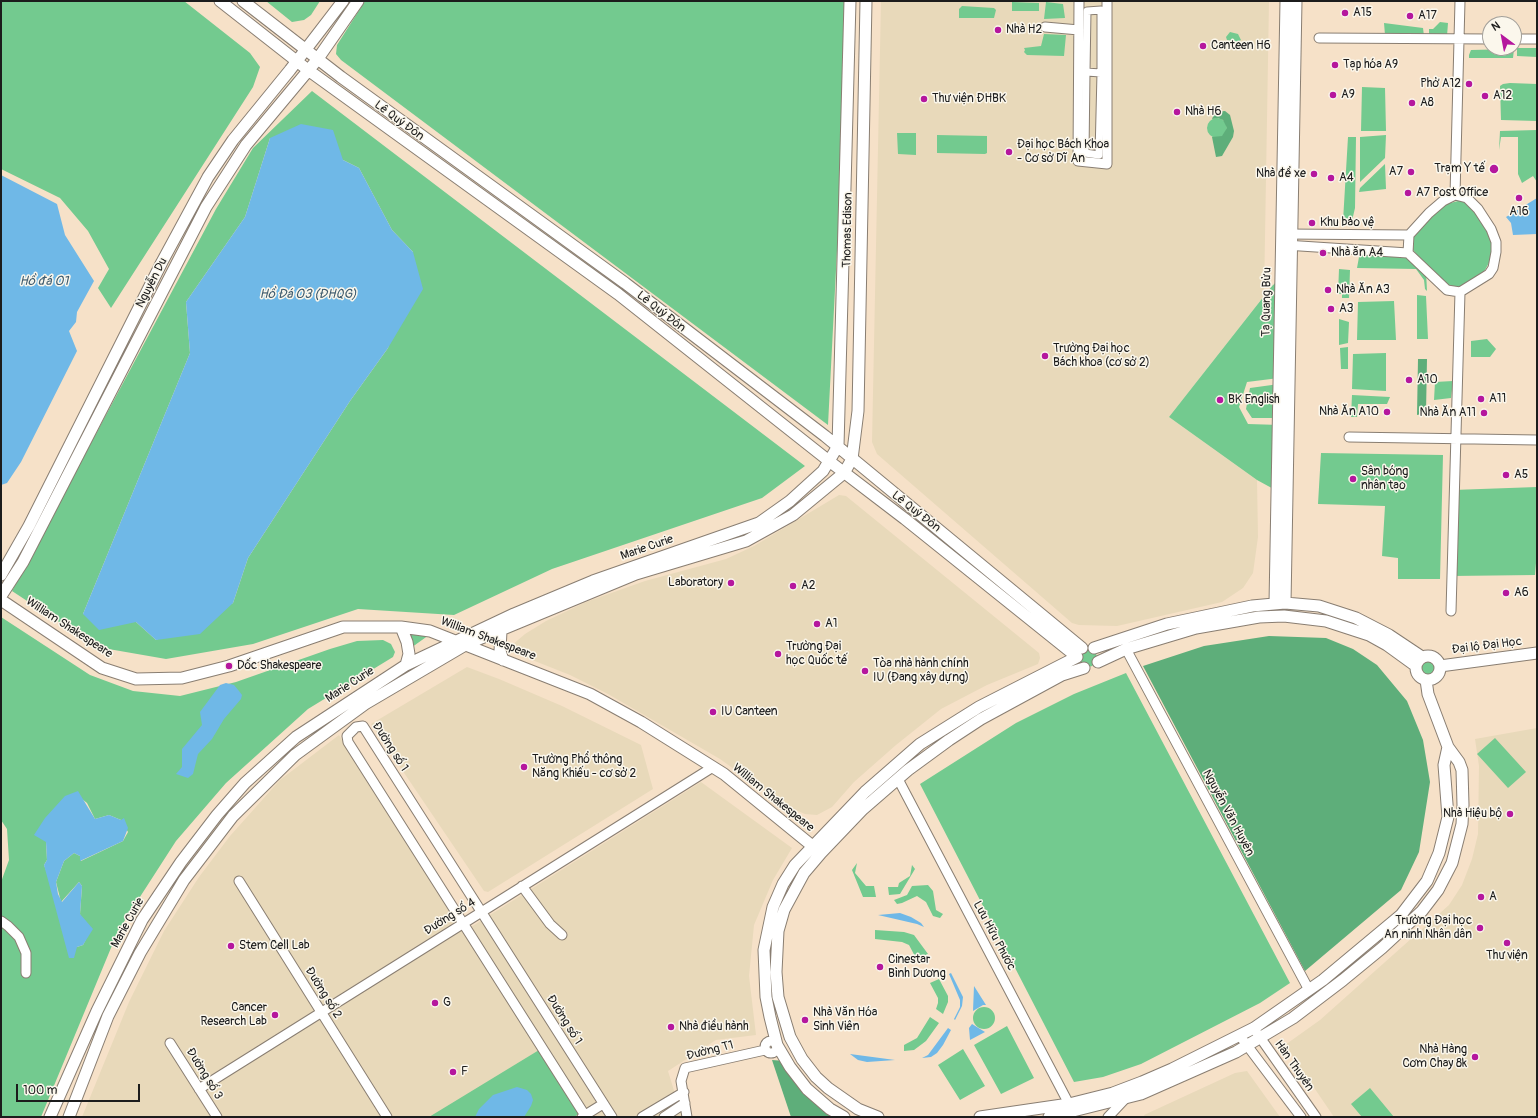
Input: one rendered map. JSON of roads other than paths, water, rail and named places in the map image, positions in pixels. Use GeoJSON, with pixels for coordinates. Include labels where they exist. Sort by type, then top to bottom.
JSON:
{"type":"FeatureCollection","features":[{"type":"Feature","properties":{"kind":"street","name":"Lê Quý Đôn"},"geometry":{"type":"LineString","coordinates":[[220,1],[308,70],[483,198],[618,294],[829,462],[1079,652]]}},
{"type":"Feature","properties":{"kind":"street","name":"Lê Quý Đôn"},"geometry":{"type":"LineString","coordinates":[[243,1],[317,60],[625,283],[838,446],[913,508],[1079,652]]}},
{"type":"Feature","properties":{"kind":"street","name":"Nguyễn Du"},"geometry":{"type":"LineString","coordinates":[[1,575],[29,526],[162,262],[208,177],[233,140],[297,61],[342,1]]}},
{"type":"Feature","properties":{"kind":"street","name":"Nguyễn Du"},"geometry":{"type":"LineString","coordinates":[[1,596],[23,562],[206,206],[246,145],[317,60],[358,1]]}},
{"type":"Feature","properties":{"kind":"street","name":"Thomas Edison"},"geometry":{"type":"LineString","coordinates":[[838,446],[850,1]]}},
{"type":"Feature","properties":{"kind":"street","name":"Thomas Edison"},"geometry":{"type":"LineString","coordinates":[[852,459],[858,411],[866,1]]}},
{"type":"Feature","properties":{"kind":"street"},"geometry":{"type":"LineString","coordinates":[[1079,1],[1078,161],[1107,164],[1107,1]]}},
{"type":"Feature","properties":{"kind":"street","name":"Tạ Quang Bửu"},"geometry":{"type":"LineString","coordinates":[[1286,1],[1287,240]]}},
{"type":"Feature","properties":{"kind":"street","name":"Tạ Quang Bửu"},"geometry":{"type":"LineString","coordinates":[[1280,603],[1287,240],[1296,1]]}},
{"type":"Feature","properties":{"kind":"street"},"geometry":{"type":"LineString","coordinates":[[1455,194],[1460,1]]}},
{"type":"Feature","properties":{"kind":"street"},"geometry":{"type":"LineString","coordinates":[[1087,10],[1102,10],[1101,73],[1099,155],[1085,153],[1087,10]]}},
{"type":"Feature","properties":{"kind":"street"},"geometry":{"type":"LineString","coordinates":[[1045,27],[1079,30]]}},
{"type":"Feature","properties":{"kind":"street"},"geometry":{"type":"LineString","coordinates":[[1319,38],[1482,39]]}},
{"type":"Feature","properties":{"kind":"street"},"geometry":{"type":"LineString","coordinates":[[1522,39],[1537,39]]}},
{"type":"Feature","properties":{"kind":"street"},"geometry":{"type":"LineString","coordinates":[[1086,72],[1101,73]]}},
{"type":"Feature","properties":{"kind":"street"},"geometry":{"type":"LineString","coordinates":[[483,198],[490,185]]}},
{"type":"Feature","properties":{"kind":"street"},"geometry":{"type":"LineString","coordinates":[[1287,240],[1408,253],[1447,290],[1460,292],[1489,274],[1493,268],[1496,247],[1491,229],[1478,208],[1467,198],[1455,194]]}},
{"type":"Feature","properties":{"kind":"street"},"geometry":{"type":"LineString","coordinates":[[1408,253],[1409,236],[1429,213],[1455,194]]}},
{"type":"Feature","properties":{"kind":"street"},"geometry":{"type":"LineString","coordinates":[[1287,240],[1409,236]]}},
{"type":"Feature","properties":{"kind":"street"},"geometry":{"type":"LineString","coordinates":[[558,251],[565,239]]}},
{"type":"Feature","properties":{"kind":"street"},"geometry":{"type":"LineString","coordinates":[[618,294],[625,283]]}},
{"type":"Feature","properties":{"kind":"street"},"geometry":{"type":"LineString","coordinates":[[1451,611],[1460,292]]}},
{"type":"Feature","properties":{"kind":"street"},"geometry":{"type":"LineString","coordinates":[[841,320],[859,320]]}},
{"type":"Feature","properties":{"kind":"street"},"geometry":{"type":"LineString","coordinates":[[1349,437],[1537,440]]}},
{"type":"Feature","properties":{"kind":"street","name":"Marie Curie"},"geometry":{"type":"LineString","coordinates":[[69,1117],[108,1016],[140,953],[184,880],[233,816],[261,786],[295,755],[337,723],[462,642],[514,614],[593,581],[759,523],[790,501],[814,480],[829,462],[838,446]]}},
{"type":"Feature","properties":{"kind":"street"},"geometry":{"type":"LineString","coordinates":[[844,473],[852,459]]}},
{"type":"Feature","properties":{"kind":"street","name":"Marie Curie"},"geometry":{"type":"LineString","coordinates":[[50,1117],[97,1011],[142,920],[181,862],[245,783],[296,737],[406,665],[462,642],[501,631],[636,574],[746,541],[793,515],[844,473]]}},
{"type":"Feature","properties":{"kind":"street"},"geometry":{"type":"LineString","coordinates":[[905,519],[913,508]]}},
{"type":"Feature","properties":{"kind":"street","name":"William Shakespeare"},"geometry":{"type":"LineString","coordinates":[[1,600],[102,668],[136,679],[182,678],[229,666],[343,626],[401,627],[430,631],[462,642],[595,697],[641,722],[713,767],[740,786],[816,850]]}},
{"type":"Feature","properties":{"kind":"street"},"geometry":{"type":"LineString","coordinates":[[878,1117],[858,1109],[828,1088],[816,1077],[802,1059],[790,1037],[782,1013],[777,984],[776,951],[778,931],[784,910],[816,850],[865,792],[920,744],[978,707],[1089,646],[1094,648],[1167,624],[1280,603],[1319,606],[1356,618],[1389,635],[1419,661]]}},
{"type":"Feature","properties":{"kind":"street"},"geometry":{"type":"LineString","coordinates":[[844,1117],[830,1109],[807,1089],[790,1067],[777,1045],[766,997],[764,950],[767,929],[773,907],[783,884],[795,865],[816,850],[898,779],[944,743],[981,719],[1062,675],[1084,668],[1092,668],[1098,662],[1126,649],[1158,638],[1211,625],[1259,617],[1284,616],[1309,618],[1342,625],[1369,635],[1419,661],[1434,657],[1440,666],[1437,677],[1426,680]]}},
{"type":"Feature","properties":{"kind":"street"},"geometry":{"type":"LineString","coordinates":[[401,627],[407,642],[409,654],[406,665]]}},
{"type":"Feature","properties":{"kind":"street"},"geometry":{"type":"LineString","coordinates":[[501,631],[500,651],[503,660]]}},
{"type":"Feature","properties":{"kind":"street"},"geometry":{"type":"LineString","coordinates":[[1094,648],[1099,656],[1098,662]]}},
{"type":"Feature","properties":{"kind":"street","name":"Nguyễn Văn Huyên"},"geometry":{"type":"LineString","coordinates":[[1126,649],[1309,990]]}},
{"type":"Feature","properties":{"kind":"street"},"geometry":{"type":"LineString","coordinates":[[1079,652],[1079,664],[1084,668]]}},
{"type":"Feature","properties":{"kind":"street","name":"Đại lộ Đại Học"},"geometry":{"type":"LineString","coordinates":[[1440,666],[1537,653]]}},
{"type":"Feature","properties":{"kind":"street"},"geometry":{"type":"LineString","coordinates":[[1049,1117],[1124,1094],[1240,1036],[1257,1033],[1293,1018],[1382,948],[1422,911],[1438,890],[1452,863],[1462,824],[1462,770],[1459,762],[1448,747],[1428,694],[1426,680],[1417,674],[1419,661]]}},
{"type":"Feature","properties":{"kind":"street","name":"Đường số 1"},"geometry":{"type":"LineString","coordinates":[[585,1116],[348,742],[347,736],[356,727],[363,726],[603,1104],[609,1116]]}},
{"type":"Feature","properties":{"kind":"street"},"geometry":{"type":"LineString","coordinates":[[980,1117],[1069,1104],[1124,1094],[1149,1092],[1247,1045],[1257,1033],[1401,915],[1427,881],[1439,853],[1448,817],[1444,765],[1448,747]]}},
{"type":"Feature","properties":{"kind":"street","name":"Đường số 4"},"geometry":{"type":"LineString","coordinates":[[199,1089],[713,767]]}},
{"type":"Feature","properties":{"kind":"street","name":"Lưu Hữu Phước"},"geometry":{"type":"LineString","coordinates":[[898,779],[1069,1104]]}},
{"type":"Feature","properties":{"kind":"street","name":"Đường số 2"},"geometry":{"type":"LineString","coordinates":[[239,881],[386,1117]]}},
{"type":"Feature","properties":{"kind":"street"},"geometry":{"type":"LineString","coordinates":[[522,886],[550,924],[562,935]]}},
{"type":"Feature","properties":{"kind":"street"},"geometry":{"type":"LineString","coordinates":[[1,921],[19,937],[26,953],[26,973]]}},
{"type":"Feature","properties":{"kind":"street"},"geometry":{"type":"LineString","coordinates":[[130,946],[140,953]]}},
{"type":"Feature","properties":{"kind":"street","name":"Hàn Thuyên"},"geometry":{"type":"LineString","coordinates":[[1257,1033],[1316,1117]]}},
{"type":"Feature","properties":{"kind":"street","name":"Hàn Thuyên"},"geometry":{"type":"LineString","coordinates":[[1240,1036],[1301,1117]]}},
{"type":"Feature","properties":{"kind":"street"},"geometry":{"type":"LineString","coordinates":[[777,1045],[790,1037]]}},
{"type":"Feature","properties":{"kind":"street","name":"Đường số 3"},"geometry":{"type":"LineString","coordinates":[[170,1043],[217,1117]]}},
{"type":"Feature","properties":{"kind":"street","name":"Đường T1"},"geometry":{"type":"LineString","coordinates":[[687,1117],[681,1081],[685,1068],[765,1050],[770,1054],[774,1053],[777,1051],[777,1045]]}},
{"type":"Feature","properties":{"kind":"street"},"geometry":{"type":"LineString","coordinates":[[642,1117],[684,1092]]}},
{"type":"Feature","properties":{"kind":"street"},"geometry":{"type":"LineString","coordinates":[[1108,1117],[1124,1094]]}},
{"type":"Feature","properties":{"kind":"street"},"geometry":{"type":"LineString","coordinates":[[664,1117],[685,1103]]}},
{"type":"Feature","properties":{"kind":"street"},"geometry":{"type":"LineString","coordinates":[[585,1116],[603,1104]]}},
{"type":"Feature","properties":{"kind":"water","name":"Hồ Đá 03 (ĐHQG)"},"geometry":{"type":"Polygon","coordinates":[[[301,124],[333,130],[343,160],[359,168],[392,230],[413,252],[423,289],[388,348],[350,401],[248,558],[233,603],[200,634],[156,640],[136,622],[99,630],[83,614],[190,353],[186,302],[245,217],[270,138],[301,124]]]}},
{"type":"Feature","properties":{"kind":"water","name":"Hồ đá 01"},"geometry":{"type":"Polygon","coordinates":[[[1,175],[57,204],[65,235],[94,281],[77,312],[76,322],[69,331],[77,351],[21,462],[7,483],[1,485],[1,175]]]}},
{"type":"Feature","properties":{"kind":"water"},"geometry":{"type":"Polygon","coordinates":[[[1537,198],[1537,234],[1513,235],[1511,223],[1506,217],[1537,198]]]}},
{"type":"Feature","properties":{"kind":"water"},"geometry":{"type":"Polygon","coordinates":[[[226,683],[234,685],[242,695],[241,699],[224,719],[212,739],[198,754],[193,774],[188,778],[176,774],[182,767],[182,749],[202,725],[200,712],[220,685],[226,683]]]}},
{"type":"Feature","properties":{"kind":"water"},"geometry":{"type":"Polygon","coordinates":[[[78,791],[95,819],[109,815],[121,820],[124,818],[128,828],[123,841],[80,861],[80,856],[74,853],[64,861],[56,882],[58,894],[62,902],[79,882],[82,886],[80,914],[93,929],[83,945],[77,947],[74,958],[69,958],[44,865],[47,860],[46,842],[34,835],[45,818],[65,796],[78,791]]]}},
{"type":"Feature","properties":{"kind":"water"},"geometry":{"type":"Polygon","coordinates":[[[900,913],[911,917],[921,923],[924,927],[878,915],[900,913]]]}},
{"type":"Feature","properties":{"kind":"water"},"geometry":{"type":"Polygon","coordinates":[[[951,973],[963,997],[962,1006],[955,1020],[954,1019],[960,1007],[960,1000],[949,974],[951,973]]]}},
{"type":"Feature","properties":{"kind":"water"},"geometry":{"type":"Polygon","coordinates":[[[974,986],[986,1005],[983,1005],[973,1011],[974,986]]]}},
{"type":"Feature","properties":{"kind":"water"},"geometry":{"type":"Polygon","coordinates":[[[972,1024],[985,1032],[970,1040],[969,1028],[972,1024]]]}},
{"type":"Feature","properties":{"kind":"water"},"geometry":{"type":"Polygon","coordinates":[[[948,1028],[951,1030],[937,1053],[931,1057],[922,1058],[928,1055],[948,1028]]]}},
{"type":"Feature","properties":{"kind":"water"},"geometry":{"type":"Polygon","coordinates":[[[850,1054],[895,1060],[867,1062],[858,1060],[850,1054]]]}},
{"type":"Feature","properties":{"kind":"water"},"geometry":{"type":"Polygon","coordinates":[[[517,1087],[527,1090],[531,1094],[533,1100],[524,1117],[475,1117],[479,1109],[493,1095],[517,1087]]]}},
{"type":"Feature","properties":{"kind":"place","name":"A15"},"geometry":{"type":"Point","coordinates":[1345,13]}},
{"type":"Feature","properties":{"kind":"place","name":"A17"},"geometry":{"type":"Point","coordinates":[1410,16]}},
{"type":"Feature","properties":{"kind":"place","name":"Nhà H2"},"geometry":{"type":"Point","coordinates":[998,30]}},
{"type":"Feature","properties":{"kind":"place","name":"Canteen H6"},"geometry":{"type":"Point","coordinates":[1203,46]}},
{"type":"Feature","properties":{"kind":"place","name":"Tạp hóa A9"},"geometry":{"type":"Point","coordinates":[1335,65]}},
{"type":"Feature","properties":{"kind":"place","name":"Phở A12"},"geometry":{"type":"Point","coordinates":[1469,84]}},
{"type":"Feature","properties":{"kind":"place","name":"A9"},"geometry":{"type":"Point","coordinates":[1333,95]}},
{"type":"Feature","properties":{"kind":"place","name":"A12"},"geometry":{"type":"Point","coordinates":[1485,96]}},
{"type":"Feature","properties":{"kind":"place","name":"Thư viện ĐHBK"},"geometry":{"type":"Point","coordinates":[924,99]}},
{"type":"Feature","properties":{"kind":"place","name":"A8"},"geometry":{"type":"Point","coordinates":[1412,103]}},
{"type":"Feature","properties":{"kind":"place","name":"Nhà H6"},"geometry":{"type":"Point","coordinates":[1177,112]}},
{"type":"Feature","properties":{"kind":"place","name":"Đại học Bách Khoa - Cơ sở Dĩ An"},"geometry":{"type":"Point","coordinates":[1009,152]}},
{"type":"Feature","properties":{"kind":"place","name":"Trạm Y tế"},"geometry":{"type":"Point","coordinates":[1494,169]}},
{"type":"Feature","properties":{"kind":"place","name":"A7"},"geometry":{"type":"Point","coordinates":[1411,172]}},
{"type":"Feature","properties":{"kind":"place","name":"Nhà để xe"},"geometry":{"type":"Point","coordinates":[1314,174]}},
{"type":"Feature","properties":{"kind":"place","name":"A4"},"geometry":{"type":"Point","coordinates":[1331,178]}},
{"type":"Feature","properties":{"kind":"place","name":"A7 Post Office"},"geometry":{"type":"Point","coordinates":[1408,193]}},
{"type":"Feature","properties":{"kind":"place","name":"A16"},"geometry":{"type":"Point","coordinates":[1519,198]}},
{"type":"Feature","properties":{"kind":"place","name":"Khu bảo vệ"},"geometry":{"type":"Point","coordinates":[1312,223]}},
{"type":"Feature","properties":{"kind":"place","name":"Nhà ăn A4"},"geometry":{"type":"Point","coordinates":[1323,253]}},
{"type":"Feature","properties":{"kind":"place","name":"Nhà Ăn A3"},"geometry":{"type":"Point","coordinates":[1328,290]}},
{"type":"Feature","properties":{"kind":"place","name":"A3"},"geometry":{"type":"Point","coordinates":[1331,309]}},
{"type":"Feature","properties":{"kind":"place","name":"Trường Đại học Bách khoa (cơ sở 2)"},"geometry":{"type":"Point","coordinates":[1045,356]}},
{"type":"Feature","properties":{"kind":"place","name":"A10"},"geometry":{"type":"Point","coordinates":[1409,380]}},
{"type":"Feature","properties":{"kind":"place","name":"A11"},"geometry":{"type":"Point","coordinates":[1481,399]}},
{"type":"Feature","properties":{"kind":"place","name":"BK English"},"geometry":{"type":"Point","coordinates":[1220,400]}},
{"type":"Feature","properties":{"kind":"place","name":"Nhà Ăn A10"},"geometry":{"type":"Point","coordinates":[1387,412]}},
{"type":"Feature","properties":{"kind":"place","name":"Nhà Ăn A11"},"geometry":{"type":"Point","coordinates":[1484,413]}},
{"type":"Feature","properties":{"kind":"place","name":"A5"},"geometry":{"type":"Point","coordinates":[1506,475]}},
{"type":"Feature","properties":{"kind":"place","name":"Sân bóng nhân tạo"},"geometry":{"type":"Point","coordinates":[1353,479]}},
{"type":"Feature","properties":{"kind":"place","name":"Laboratory"},"geometry":{"type":"Point","coordinates":[731,583]}},
{"type":"Feature","properties":{"kind":"place","name":"A2"},"geometry":{"type":"Point","coordinates":[793,586]}},
{"type":"Feature","properties":{"kind":"place","name":"A6"},"geometry":{"type":"Point","coordinates":[1506,593]}},
{"type":"Feature","properties":{"kind":"place","name":"A1"},"geometry":{"type":"Point","coordinates":[817,624]}},
{"type":"Feature","properties":{"kind":"place","name":"Trường Đại học Quốc tế"},"geometry":{"type":"Point","coordinates":[778,654]}},
{"type":"Feature","properties":{"kind":"place","name":"Dốc Shakespeare"},"geometry":{"type":"Point","coordinates":[229,666]}},
{"type":"Feature","properties":{"kind":"place","name":"Tòa nhà hành chính IU (Đang xây dựng)"},"geometry":{"type":"Point","coordinates":[865,671]}},
{"type":"Feature","properties":{"kind":"place","name":"IU Canteen"},"geometry":{"type":"Point","coordinates":[713,712]}},
{"type":"Feature","properties":{"kind":"place","name":"Trường Phổ thông Năng Khiếu - cơ sở 2"},"geometry":{"type":"Point","coordinates":[524,767]}},
{"type":"Feature","properties":{"kind":"place","name":"Nhà Hiệu bộ"},"geometry":{"type":"Point","coordinates":[1510,814]}},
{"type":"Feature","properties":{"kind":"place","name":"A"},"geometry":{"type":"Point","coordinates":[1481,897]}},
{"type":"Feature","properties":{"kind":"place","name":"Trường Đại học An ninh Nhân dân"},"geometry":{"type":"Point","coordinates":[1480,928]}},
{"type":"Feature","properties":{"kind":"place","name":"Thư viện"},"geometry":{"type":"Point","coordinates":[1507,943]}},
{"type":"Feature","properties":{"kind":"place","name":"Stem Cell Lab"},"geometry":{"type":"Point","coordinates":[231,946]}},
{"type":"Feature","properties":{"kind":"place","name":"Cinestar Bình Dương"},"geometry":{"type":"Point","coordinates":[880,967]}},
{"type":"Feature","properties":{"kind":"place","name":"G"},"geometry":{"type":"Point","coordinates":[435,1003]}},
{"type":"Feature","properties":{"kind":"place","name":"Cancer Research Lab"},"geometry":{"type":"Point","coordinates":[275,1015]}},
{"type":"Feature","properties":{"kind":"place","name":"Nhà Văn Hóa Sinh Viên"},"geometry":{"type":"Point","coordinates":[805,1020]}},
{"type":"Feature","properties":{"kind":"place","name":"Nhà điều hành"},"geometry":{"type":"Point","coordinates":[671,1027]}},
{"type":"Feature","properties":{"kind":"place","name":"Nhà Hàng Cơm Chay 8k"},"geometry":{"type":"Point","coordinates":[1475,1057]}},
{"type":"Feature","properties":{"kind":"place","name":"F"},"geometry":{"type":"Point","coordinates":[453,1072]}}]}
